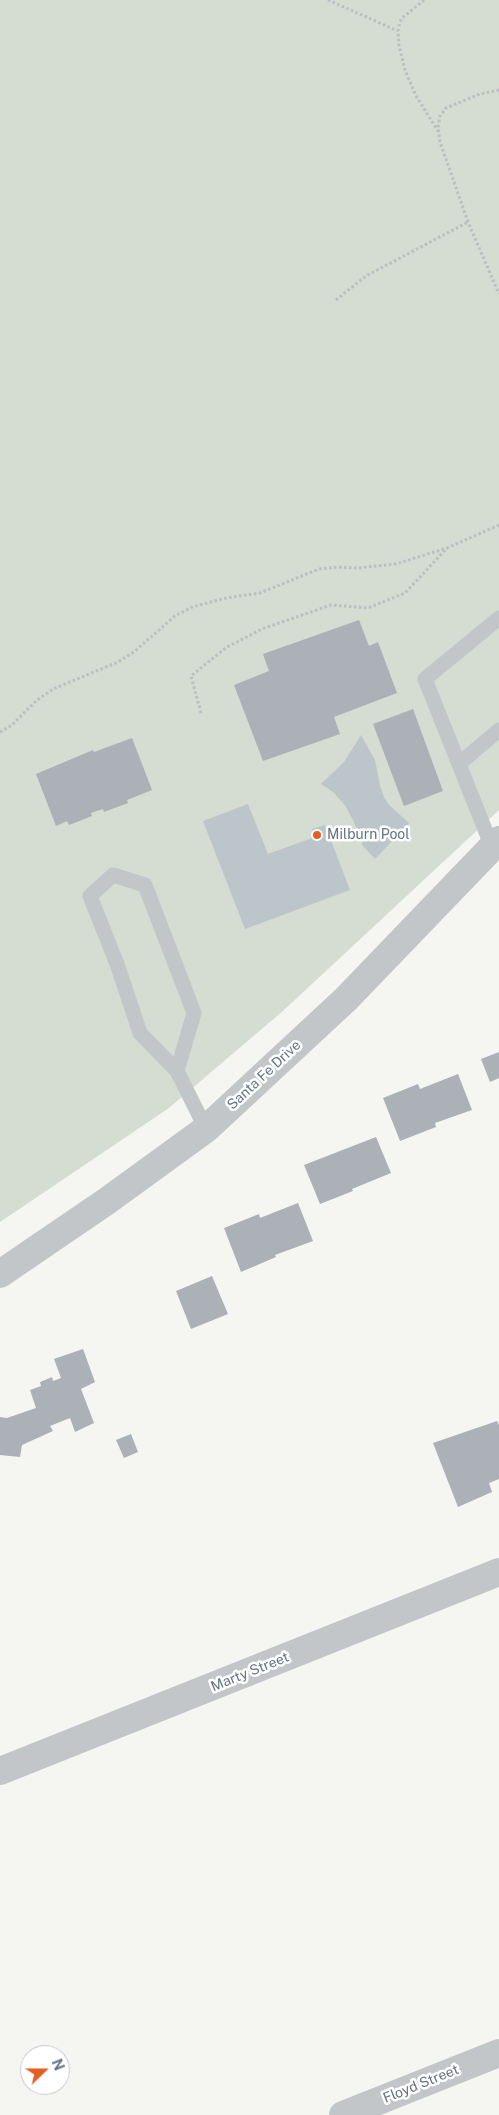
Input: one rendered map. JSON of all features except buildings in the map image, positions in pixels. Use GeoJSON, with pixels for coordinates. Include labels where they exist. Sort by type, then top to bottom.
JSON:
{"type":"FeatureCollection","features":[{"type":"Feature","properties":{"kind":"street","name":"Santa Fe Drive"},"geometry":{"type":"LineString","coordinates":[[0,1274],[107,1201],[206,1129],[346,999],[495,844]]}},
{"type":"Feature","properties":{"kind":"street","name":"Marty Street"},"geometry":{"type":"LineString","coordinates":[[0,1771],[499,1572]]}},
{"type":"Feature","properties":{"kind":"street","name":"Floyd Street"},"geometry":{"type":"LineString","coordinates":[[343,2115],[499,2053]]}},
{"type":"Feature","properties":{"kind":"lane"},"geometry":{"type":"LineString","coordinates":[[495,844],[425,679],[499,618]]}},
{"type":"Feature","properties":{"kind":"lane"},"geometry":{"type":"LineString","coordinates":[[460,763],[499,730]]}},
{"type":"Feature","properties":{"kind":"lane"},"geometry":{"type":"LineString","coordinates":[[177,1071],[194,1013],[145,885],[113,875],[90,896],[117,964],[140,1033],[177,1071],[206,1129]]}},
{"type":"Feature","properties":{"kind":"path"},"geometry":{"type":"LineString","coordinates":[[328,0],[398,32]]}},
{"type":"Feature","properties":{"kind":"path"},"geometry":{"type":"LineString","coordinates":[[424,0],[401,19],[398,32],[399,46],[416,96],[439,133],[468,222],[499,294]]}},
{"type":"Feature","properties":{"kind":"path"},"geometry":{"type":"LineString","coordinates":[[439,133],[440,116],[446,108],[480,94],[499,90]]}},
{"type":"Feature","properties":{"kind":"path"},"geometry":{"type":"LineString","coordinates":[[336,300],[366,276],[468,222]]}},
{"type":"Feature","properties":{"kind":"path"},"geometry":{"type":"LineString","coordinates":[[0,732],[12,725],[36,701],[53,689],[118,662],[135,651],[175,616],[192,607],[226,598],[260,593],[319,570],[396,564],[447,548],[499,525]]}},
{"type":"Feature","properties":{"kind":"path"},"geometry":{"type":"LineString","coordinates":[[201,713],[191,676],[227,647],[262,629],[331,605],[368,608],[405,593],[447,548]]}},
{"type":"Feature","properties":{"kind":"shaded area"},"geometry":{"type":"Polygon","coordinates":[[[0,0],[499,0],[499,810],[284,1010],[169,1108],[0,1222],[0,0]]]}},
{"type":"Feature","properties":{"kind":"shaded area"},"geometry":{"type":"Polygon","coordinates":[[[361,735],[375,760],[384,797],[389,805],[409,823],[375,859],[363,846],[345,805],[333,792],[321,784],[344,762],[361,735]]]}},
{"type":"Feature","properties":{"kind":"shaded area"},"geometry":{"type":"Polygon","coordinates":[[[248,804],[268,854],[315,837],[312,829],[325,825],[350,890],[245,929],[203,821],[248,804]]]}},
{"type":"Feature","properties":{"kind":"place","name":"Milburn Pool"},"geometry":{"type":"Point","coordinates":[317,835]}}]}
